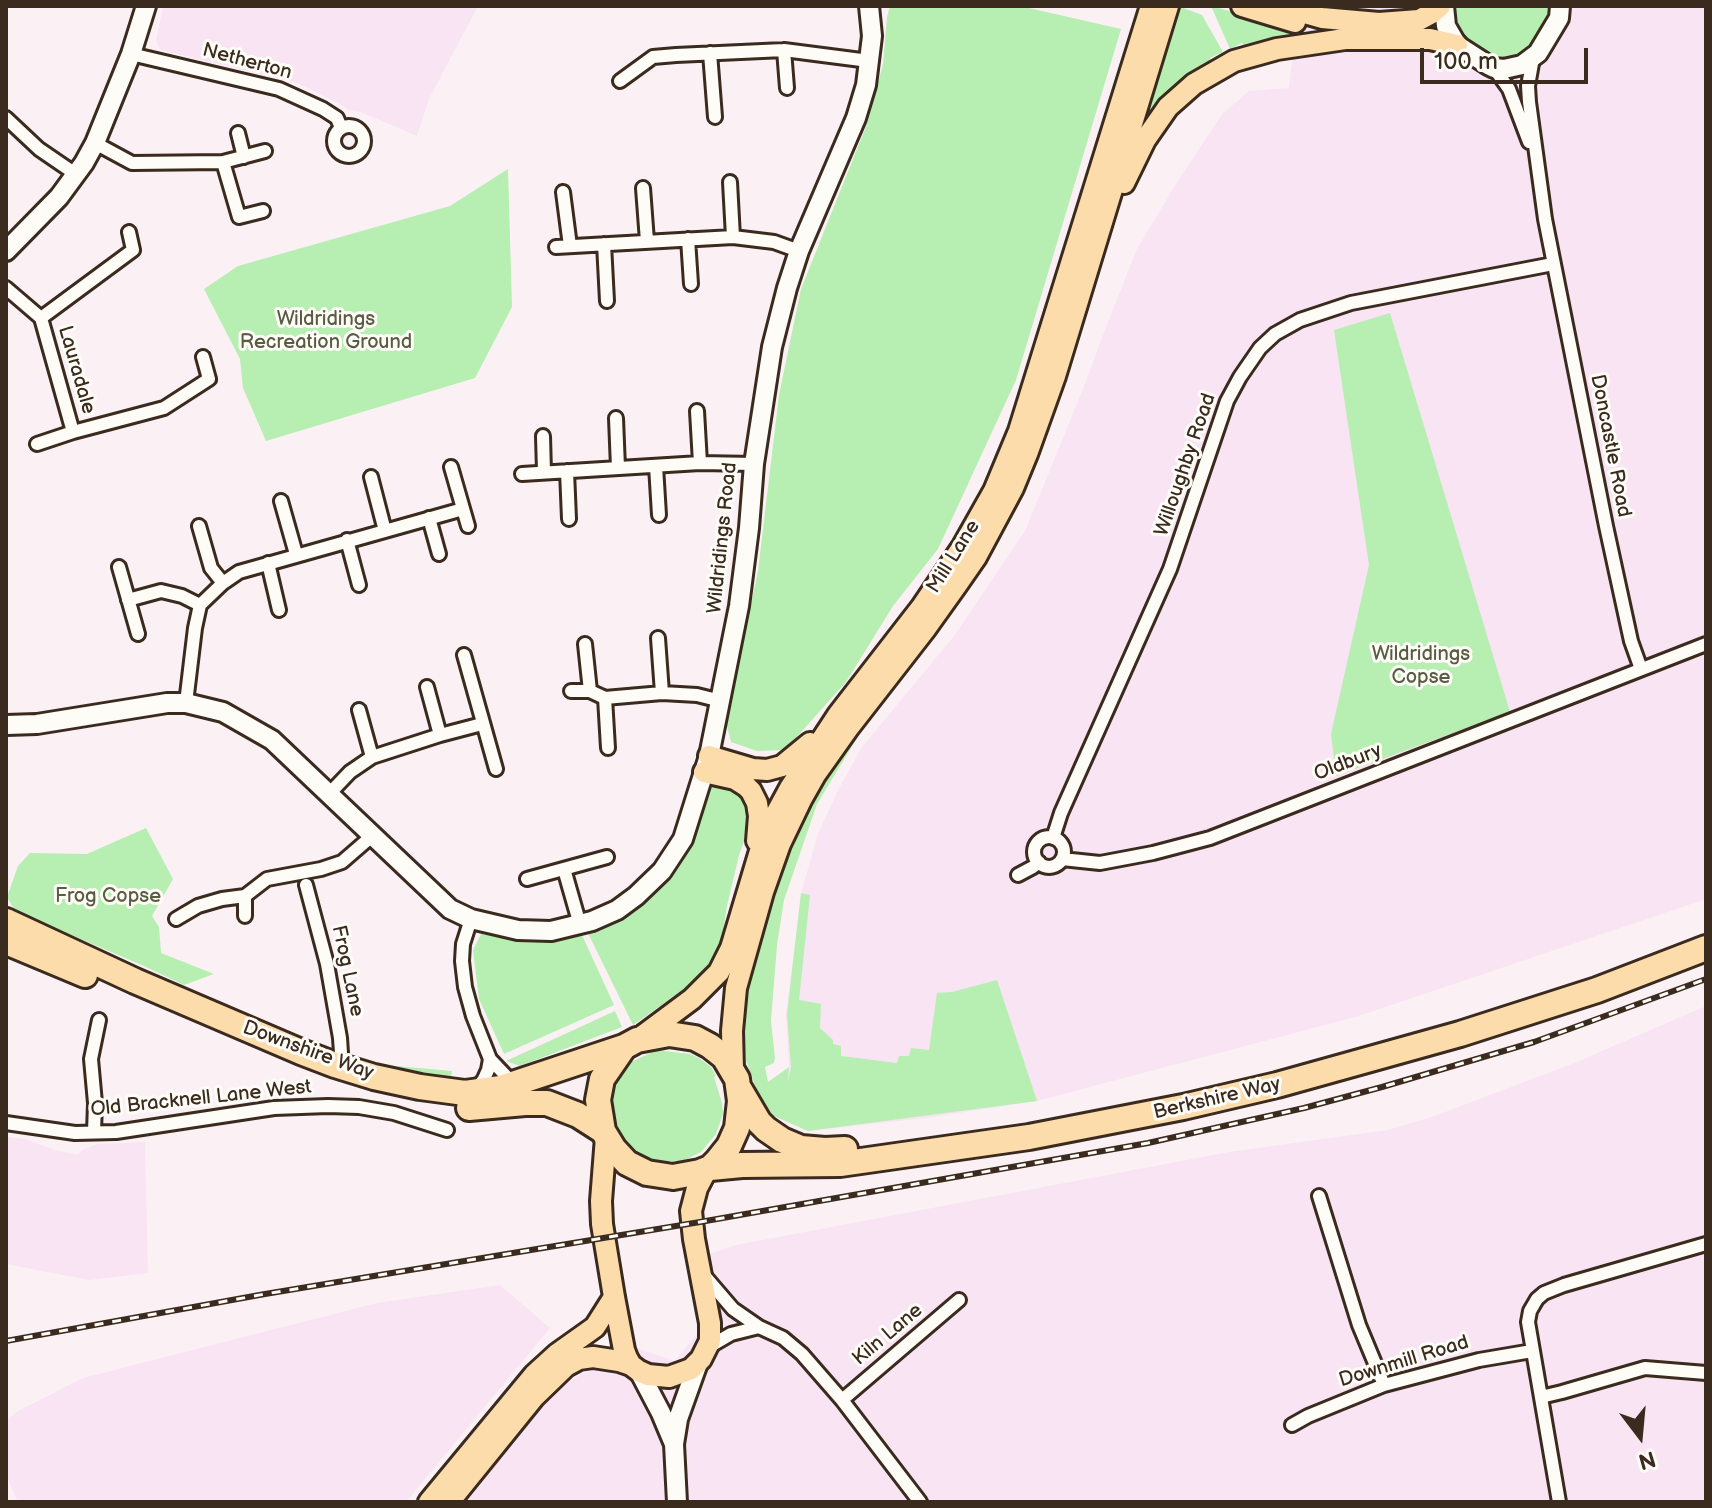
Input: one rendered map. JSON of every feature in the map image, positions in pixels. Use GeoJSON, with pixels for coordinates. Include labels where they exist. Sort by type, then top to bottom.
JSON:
{"type":"FeatureCollection","features":[{"type":"Feature","properties":{"kind":"highway","name":"Downshire Way"},"geometry":{"type":"LineString","coordinates":[[6,921],[184,1002],[335,1065],[420,1087],[465,1093],[501,1088],[631,1044]]}},
{"type":"Feature","properties":{"kind":"highway","name":"Berkshire Way"},"geometry":{"type":"LineString","coordinates":[[736,1079],[753,1113],[766,1129],[801,1148],[838,1150],[930,1137],[1147,1098],[1323,1057],[1656,959],[1704,941]]}},
{"type":"Feature","properties":{"kind":"highway","name":"Downshire Way"},"geometry":{"type":"LineString","coordinates":[[6,942],[337,1081],[401,1098],[455,1107],[547,1103],[578,1115],[605,1134]]}},
{"type":"Feature","properties":{"kind":"highway","name":"Berkshire Way"},"geometry":{"type":"LineString","coordinates":[[709,1168],[840,1164],[1029,1137],[1167,1111],[1292,1082],[1460,1034],[1583,994],[1656,959]]}},
{"type":"Feature","properties":{"kind":"highway"},"geometry":{"type":"LineString","coordinates":[[669,1034],[695,1038],[720,1054],[736,1079],[740,1113],[737,1128],[724,1153],[709,1168],[673,1177],[647,1173],[627,1163],[605,1134],[598,1109],[598,1092],[606,1071],[631,1044],[669,1034]]}},
{"type":"Feature","properties":{"kind":"main road"},"geometry":{"type":"LineString","coordinates":[[1242,6],[1345,39]]}},
{"type":"Feature","properties":{"kind":"main road"},"geometry":{"type":"LineString","coordinates":[[1280,6],[1322,18],[1379,23],[1412,21],[1442,6]]}},
{"type":"Feature","properties":{"kind":"main road"},"geometry":{"type":"LineString","coordinates":[[1330,6],[1356,22]]}},
{"type":"Feature","properties":{"kind":"main road","name":"Mill Lane"},"geometry":{"type":"LineString","coordinates":[[736,1079],[732,1031],[736,988],[780,844],[824,762],[976,557],[1013,488],[1041,417],[1099,233],[1157,13]]}},
{"type":"Feature","properties":{"kind":"main road","name":"Mill Lane"},"geometry":{"type":"LineString","coordinates":[[631,1044],[692,999],[719,972],[731,948],[768,831],[790,788],[838,715],[921,608],[979,518],[1007,463],[1157,13]]}},
{"type":"Feature","properties":{"kind":"main road"},"geometry":{"type":"LineString","coordinates":[[1099,233],[1145,140],[1168,107],[1194,84],[1219,68],[1277,49],[1345,39],[1430,39],[1457,45]]}},
{"type":"Feature","properties":{"kind":"main road"},"geometry":{"type":"LineString","coordinates":[[706,764],[767,770],[782,766],[806,748],[838,715]]}},
{"type":"Feature","properties":{"kind":"main road"},"geometry":{"type":"LineString","coordinates":[[706,764],[741,782],[754,797],[759,811],[759,825],[753,873]]}},
{"type":"Feature","properties":{"kind":"main road"},"geometry":{"type":"LineString","coordinates":[[605,1134],[602,1224],[624,1350],[635,1368]]}},
{"type":"Feature","properties":{"kind":"main road"},"geometry":{"type":"LineString","coordinates":[[449,1502],[534,1397],[566,1366],[579,1359],[593,1357],[619,1361],[648,1375],[669,1377],[684,1372],[703,1356],[711,1331],[691,1211],[697,1188],[709,1168]]}},
{"type":"Feature","properties":{"kind":"main road"},"geometry":{"type":"LineString","coordinates":[[429,1502],[534,1375],[595,1327],[614,1297]]}},
{"type":"Feature","properties":{"kind":"street"},"geometry":{"type":"LineString","coordinates":[[6,251],[77,175],[95,143],[131,54],[146,6]]}},
{"type":"Feature","properties":{"kind":"street","name":"Wildridings Road"},"geometry":{"type":"LineString","coordinates":[[6,725],[37,724],[167,703],[186,703],[223,712],[272,740],[450,909],[471,919],[504,927],[551,931],[580,925],[626,904],[662,871],[683,839],[706,764],[739,606],[754,464],[772,347],[799,251],[856,118],[866,85],[872,36],[869,6]]}},
{"type":"Feature","properties":{"kind":"street"},"geometry":{"type":"LineString","coordinates":[[1442,6],[1446,26],[1457,45],[1494,68],[1513,68],[1533,58],[1552,32],[1564,8]]}},
{"type":"Feature","properties":{"kind":"street"},"geometry":{"type":"LineString","coordinates":[[620,81],[653,57],[784,50],[869,61]]}},
{"type":"Feature","properties":{"kind":"street"},"geometry":{"type":"LineString","coordinates":[[784,50],[787,88]]}},
{"type":"Feature","properties":{"kind":"street"},"geometry":{"type":"LineString","coordinates":[[710,53],[715,117]]}},
{"type":"Feature","properties":{"kind":"street","name":"Netherton"},"geometry":{"type":"LineString","coordinates":[[131,54],[279,89],[323,109],[337,118],[341,128]]}},
{"type":"Feature","properties":{"kind":"street","name":"Doncastle Road"},"geometry":{"type":"LineString","coordinates":[[1533,58],[1528,86],[1535,160],[1553,264],[1606,526],[1631,641],[1641,669]]}},
{"type":"Feature","properties":{"kind":"street","name":"Doncastle Road"},"geometry":{"type":"LineString","coordinates":[[1494,68],[1509,89],[1535,160]]}},
{"type":"Feature","properties":{"kind":"street"},"geometry":{"type":"LineString","coordinates":[[6,118],[39,149],[77,175]]}},
{"type":"Feature","properties":{"kind":"street"},"geometry":{"type":"LineString","coordinates":[[238,133],[244,157]]}},
{"type":"Feature","properties":{"kind":"street"},"geometry":{"type":"LineString","coordinates":[[95,143],[132,163],[223,162],[265,151]]}},
{"type":"Feature","properties":{"kind":"street"},"geometry":{"type":"LineString","coordinates":[[223,162],[239,217],[263,211]]}},
{"type":"Feature","properties":{"kind":"street"},"geometry":{"type":"LineString","coordinates":[[730,182],[733,237]]}},
{"type":"Feature","properties":{"kind":"street"},"geometry":{"type":"LineString","coordinates":[[643,188],[647,241]]}},
{"type":"Feature","properties":{"kind":"street"},"geometry":{"type":"LineString","coordinates":[[563,192],[570,246]]}},
{"type":"Feature","properties":{"kind":"street","name":"Lauradale"},"geometry":{"type":"LineString","coordinates":[[41,318],[133,250],[129,232]]}},
{"type":"Feature","properties":{"kind":"street"},"geometry":{"type":"LineString","coordinates":[[556,247],[733,237],[774,242],[799,251]]}},
{"type":"Feature","properties":{"kind":"street"},"geometry":{"type":"LineString","coordinates":[[688,239],[691,284]]}},
{"type":"Feature","properties":{"kind":"street"},"geometry":{"type":"LineString","coordinates":[[604,244],[607,301]]}},
{"type":"Feature","properties":{"kind":"street","name":"Willoughby Road"},"geometry":{"type":"LineString","coordinates":[[1053,838],[1061,813],[1170,569],[1227,401],[1260,348],[1275,334],[1300,320],[1351,303],[1553,264]]}},
{"type":"Feature","properties":{"kind":"street","name":"Lauradale"},"geometry":{"type":"LineString","coordinates":[[6,288],[41,318],[73,432]]}},
{"type":"Feature","properties":{"kind":"street","name":"Lauradale"},"geometry":{"type":"LineString","coordinates":[[37,444],[164,408],[209,379],[203,357]]}},
{"type":"Feature","properties":{"kind":"street"},"geometry":{"type":"LineString","coordinates":[[697,411],[700,463]]}},
{"type":"Feature","properties":{"kind":"street"},"geometry":{"type":"LineString","coordinates":[[616,418],[618,468]]}},
{"type":"Feature","properties":{"kind":"street"},"geometry":{"type":"LineString","coordinates":[[543,436],[544,472]]}},
{"type":"Feature","properties":{"kind":"street"},"geometry":{"type":"LineString","coordinates":[[522,474],[700,463],[754,464]]}},
{"type":"Feature","properties":{"kind":"street"},"geometry":{"type":"LineString","coordinates":[[656,466],[659,515]]}},
{"type":"Feature","properties":{"kind":"street"},"geometry":{"type":"LineString","coordinates":[[451,467],[468,526]]}},
{"type":"Feature","properties":{"kind":"street"},"geometry":{"type":"LineString","coordinates":[[567,471],[569,519]]}},
{"type":"Feature","properties":{"kind":"street"},"geometry":{"type":"LineString","coordinates":[[371,477],[385,531]]}},
{"type":"Feature","properties":{"kind":"street"},"geometry":{"type":"LineString","coordinates":[[281,501],[296,554]]}},
{"type":"Feature","properties":{"kind":"street"},"geometry":{"type":"LineString","coordinates":[[186,703],[200,605],[223,583],[239,572],[296,554],[463,509]]}},
{"type":"Feature","properties":{"kind":"street"},"geometry":{"type":"LineString","coordinates":[[429,518],[439,554]]}},
{"type":"Feature","properties":{"kind":"street"},"geometry":{"type":"LineString","coordinates":[[199,526],[211,568],[223,583]]}},
{"type":"Feature","properties":{"kind":"street"},"geometry":{"type":"LineString","coordinates":[[347,540],[359,585]]}},
{"type":"Feature","properties":{"kind":"street"},"geometry":{"type":"LineString","coordinates":[[268,563],[279,610]]}},
{"type":"Feature","properties":{"kind":"street"},"geometry":{"type":"LineString","coordinates":[[119,567],[138,634]]}},
{"type":"Feature","properties":{"kind":"street"},"geometry":{"type":"LineString","coordinates":[[128,600],[161,591],[200,605]]}},
{"type":"Feature","properties":{"kind":"street"},"geometry":{"type":"LineString","coordinates":[[658,638],[662,693]]}},
{"type":"Feature","properties":{"kind":"street"},"geometry":{"type":"LineString","coordinates":[[585,644],[590,691]]}},
{"type":"Feature","properties":{"kind":"street"},"geometry":{"type":"LineString","coordinates":[[1641,669],[1706,644]]}},
{"type":"Feature","properties":{"kind":"street"},"geometry":{"type":"LineString","coordinates":[[464,655],[496,769]]}},
{"type":"Feature","properties":{"kind":"street","name":"Oldbury"},"geometry":{"type":"LineString","coordinates":[[1062,859],[1100,863],[1142,856],[1210,838],[1641,669]]}},
{"type":"Feature","properties":{"kind":"street"},"geometry":{"type":"LineString","coordinates":[[427,687],[440,735]]}},
{"type":"Feature","properties":{"kind":"street"},"geometry":{"type":"LineString","coordinates":[[571,691],[590,691],[605,698],[662,693],[697,695],[721,701]]}},
{"type":"Feature","properties":{"kind":"street"},"geometry":{"type":"LineString","coordinates":[[605,698],[608,748]]}},
{"type":"Feature","properties":{"kind":"street"},"geometry":{"type":"LineString","coordinates":[[359,710],[372,757]]}},
{"type":"Feature","properties":{"kind":"street"},"geometry":{"type":"LineString","coordinates":[[329,794],[350,772],[372,757],[482,724]]}},
{"type":"Feature","properties":{"kind":"street"},"geometry":{"type":"LineString","coordinates":[[176,919],[198,906],[245,896],[267,879],[342,862],[372,836]]}},
{"type":"Feature","properties":{"kind":"street"},"geometry":{"type":"LineString","coordinates":[[1044,838],[1053,838],[1063,846],[1064,855],[1051,866],[1039,862],[1035,853],[1037,844],[1044,838]]}},
{"type":"Feature","properties":{"kind":"street"},"geometry":{"type":"LineString","coordinates":[[527,879],[607,857]]}},
{"type":"Feature","properties":{"kind":"street"},"geometry":{"type":"LineString","coordinates":[[1018,875],[1039,862]]}},
{"type":"Feature","properties":{"kind":"street"},"geometry":{"type":"LineString","coordinates":[[564,869],[580,925]]}},
{"type":"Feature","properties":{"kind":"street","name":"Frog Lane"},"geometry":{"type":"LineString","coordinates":[[306,885],[327,964],[340,1038],[341,1053],[335,1065]]}},
{"type":"Feature","properties":{"kind":"street"},"geometry":{"type":"LineString","coordinates":[[245,896],[245,916]]}},
{"type":"Feature","properties":{"kind":"street"},"geometry":{"type":"LineString","coordinates":[[471,919],[463,944],[462,971],[470,1004],[490,1059],[507,1077],[519,1083]]}},
{"type":"Feature","properties":{"kind":"street"},"geometry":{"type":"LineString","coordinates":[[94,1132],[91,1059],[99,1020]]}},
{"type":"Feature","properties":{"kind":"street"},"geometry":{"type":"LineString","coordinates":[[465,1093],[479,1086],[490,1059]]}},
{"type":"Feature","properties":{"kind":"street","name":"Old Bracknell Lane West"},"geometry":{"type":"LineString","coordinates":[[6,1123],[75,1133],[94,1132],[139,1129],[274,1108],[328,1106],[394,1113],[447,1130]]}},
{"type":"Feature","properties":{"kind":"street"},"geometry":{"type":"LineString","coordinates":[[1319,1196],[1359,1325],[1384,1385]]}},
{"type":"Feature","properties":{"kind":"street"},"geometry":{"type":"LineString","coordinates":[[1559,1502],[1532,1351],[1528,1322],[1530,1311],[1544,1293],[1564,1285],[1706,1244]]}},
{"type":"Feature","properties":{"kind":"street"},"geometry":{"type":"LineString","coordinates":[[701,1271],[726,1301],[759,1327],[783,1338],[802,1354],[842,1400],[920,1502]]}},
{"type":"Feature","properties":{"kind":"street","name":"Kiln Lane"},"geometry":{"type":"LineString","coordinates":[[842,1400],[959,1300]]}},
{"type":"Feature","properties":{"kind":"street"},"geometry":{"type":"LineString","coordinates":[[677,1502],[674,1444],[678,1419],[703,1356],[731,1334],[759,1327]]}},
{"type":"Feature","properties":{"kind":"street","name":"Downmill Road"},"geometry":{"type":"LineString","coordinates":[[1292,1425],[1384,1385],[1479,1360],[1532,1351]]}},
{"type":"Feature","properties":{"kind":"street"},"geometry":{"type":"LineString","coordinates":[[635,1368],[661,1413],[674,1444]]}},
{"type":"Feature","properties":{"kind":"street"},"geometry":{"type":"LineString","coordinates":[[1541,1397],[1645,1368],[1706,1373]]}},
{"type":"Feature","properties":{"kind":"shaded area"},"geometry":{"type":"Polygon","coordinates":[[[163,6],[478,6],[429,99],[417,136],[361,112],[349,110],[297,83],[161,50],[156,41],[163,6]]]}},
{"type":"Feature","properties":{"kind":"shaded area"},"geometry":{"type":"Polygon","coordinates":[[[1298,6],[1706,6],[1706,899],[1359,1016],[1037,1101],[926,1118],[808,1131],[774,1116],[759,1096],[785,1092],[789,1067],[786,1015],[801,893],[818,834],[838,790],[862,747],[954,636],[1025,531],[1137,249],[1174,187],[1222,114],[1249,91],[1289,88],[1298,6]]]}},
{"type":"Feature","properties":{"kind":"shaded area"},"geometry":{"type":"Polygon","coordinates":[[[1706,1006],[1706,1502],[465,1502],[556,1390],[627,1345],[675,1361],[701,1329],[691,1260],[736,1245],[1229,1152],[1388,1130],[1432,1117],[1572,1064],[1706,1006]]]}},
{"type":"Feature","properties":{"kind":"shaded area"},"geometry":{"type":"Polygon","coordinates":[[[6,1137],[26,1139],[78,1155],[82,1150],[98,1144],[145,1142],[148,1273],[89,1280],[6,1264],[6,1137]]]}},
{"type":"Feature","properties":{"kind":"shaded area"},"geometry":{"type":"Polygon","coordinates":[[[500,1285],[550,1328],[406,1502],[18,1502],[6,1475],[6,1421],[18,1411],[83,1378],[377,1303],[500,1285]]]}},
{"type":"Feature","properties":{"kind":"green space"},"geometry":{"type":"Polygon","coordinates":[[[890,6],[1020,6],[1121,29],[1016,380],[938,549],[893,606],[846,682],[785,750],[757,751],[731,742],[726,722],[758,571],[779,395],[801,289],[867,124],[883,64],[890,6]]]}},
{"type":"Feature","properties":{"kind":"green space"},"geometry":{"type":"Polygon","coordinates":[[[1178,6],[1202,15],[1223,52],[1210,58],[1213,66],[1133,155],[1178,6]]]}},
{"type":"Feature","properties":{"kind":"green space"},"geometry":{"type":"Polygon","coordinates":[[[1211,6],[1310,34],[1246,50],[1242,43],[1230,49],[1211,6]]]}},
{"type":"Feature","properties":{"kind":"green space"},"geometry":{"type":"Polygon","coordinates":[[[1451,6],[1554,6],[1553,16],[1532,49],[1512,62],[1494,59],[1461,38],[1454,31],[1451,6]]]}},
{"type":"Feature","properties":{"kind":"green space","name":"Wildridings Recreation Ground"},"geometry":{"type":"Polygon","coordinates":[[[508,169],[512,307],[475,378],[266,441],[243,388],[240,359],[204,289],[238,266],[450,206],[508,169]]]}},
{"type":"Feature","properties":{"kind":"green space","name":"Wildridings Copse"},"geometry":{"type":"Polygon","coordinates":[[[1390,313],[1510,712],[1336,776],[1331,734],[1369,565],[1334,330],[1390,313]]]}},
{"type":"Feature","properties":{"kind":"green space"},"geometry":{"type":"Polygon","coordinates":[[[868,720],[817,804],[784,900],[771,1021],[775,1058],[774,1063],[765,1067],[768,1082],[789,1067],[788,1081],[791,1068],[787,1014],[801,893],[810,895],[799,1000],[821,1004],[820,1028],[833,1040],[833,1044],[841,1046],[841,1056],[897,1063],[899,1056],[909,1056],[911,1048],[929,1050],[937,993],[997,980],[1037,1101],[808,1131],[774,1116],[759,1096],[746,1061],[741,1010],[753,946],[782,861],[806,804],[868,720]]]}},
{"type":"Feature","properties":{"kind":"green space"},"geometry":{"type":"Polygon","coordinates":[[[713,781],[743,790],[754,815],[739,855],[721,944],[706,970],[685,989],[633,1025],[586,929],[626,909],[696,820],[713,781]]]}},
{"type":"Feature","properties":{"kind":"green space","name":"Frog Copse"},"geometry":{"type":"Polygon","coordinates":[[[146,828],[173,879],[152,916],[159,927],[161,953],[214,974],[184,985],[15,911],[7,897],[18,866],[30,853],[87,854],[146,828]]]}},
{"type":"Feature","properties":{"kind":"green space"},"geometry":{"type":"Polygon","coordinates":[[[481,934],[520,940],[582,935],[614,1005],[504,1054],[479,999],[473,950],[481,934]]]}},
{"type":"Feature","properties":{"kind":"green space"},"geometry":{"type":"Polygon","coordinates":[[[615,1011],[622,1027],[520,1066],[506,1061],[615,1011]]]}},
{"type":"Feature","properties":{"kind":"green space"},"geometry":{"type":"Polygon","coordinates":[[[657,1050],[690,1054],[711,1067],[716,1076],[723,1114],[716,1134],[701,1152],[683,1161],[650,1161],[628,1148],[613,1124],[610,1105],[613,1087],[631,1062],[657,1050]]]}},
{"type":"Feature","properties":{"kind":"green space"},"geometry":{"type":"Polygon","coordinates":[[[385,1065],[452,1071],[450,1085],[384,1074],[385,1065]]]}},
{"type":"Feature","properties":{"kind":"railway"},"geometry":{"type":"LineString","coordinates":[[6,1341],[1148,1143],[1382,1087],[1534,1042],[1706,979]]}}]}
